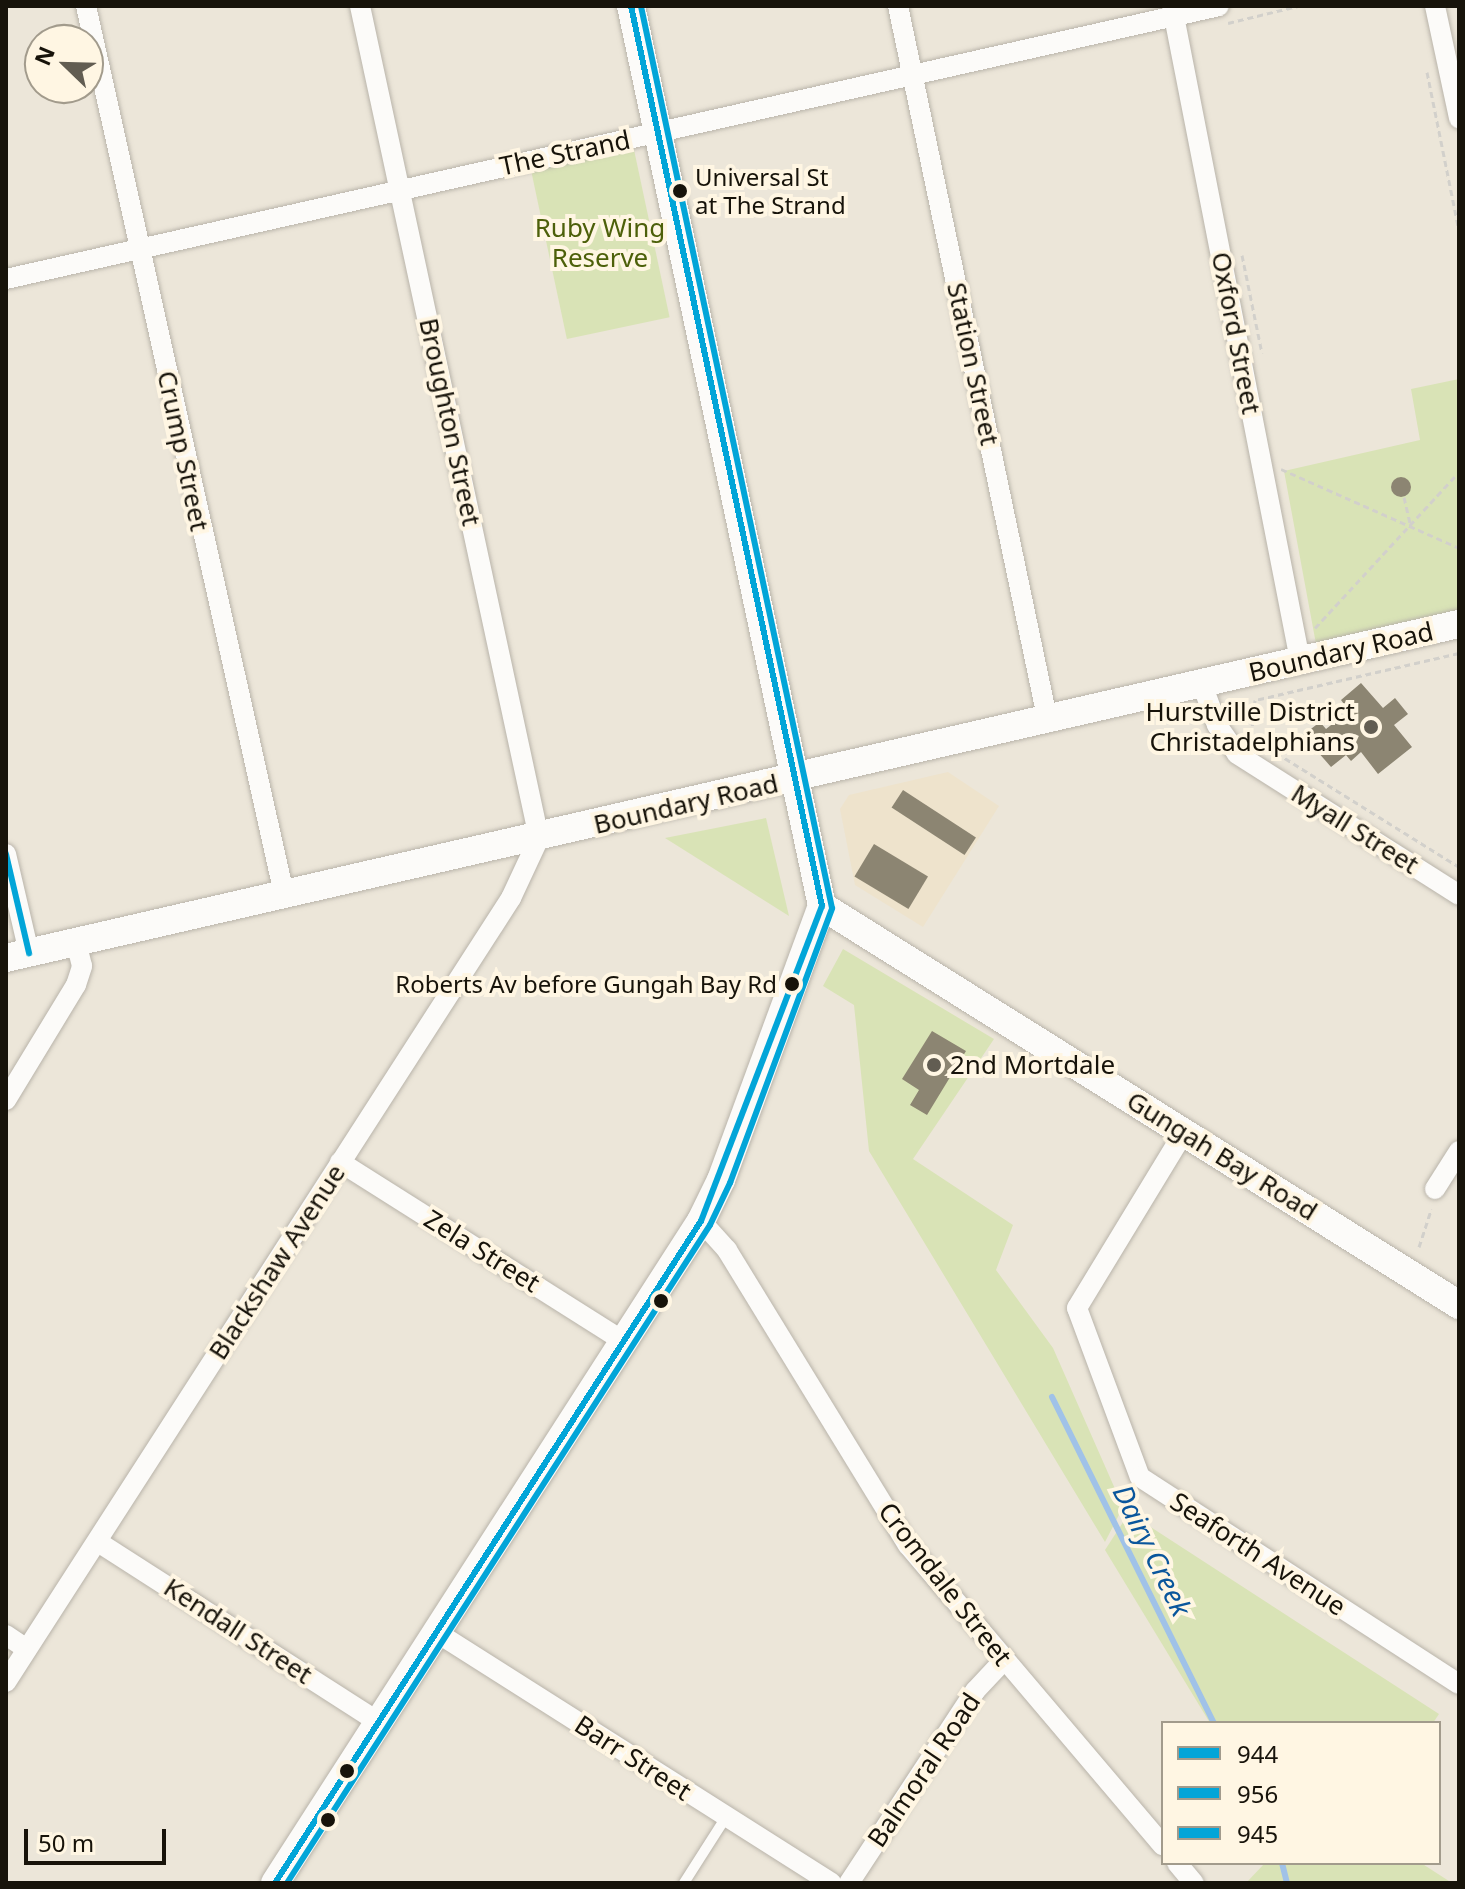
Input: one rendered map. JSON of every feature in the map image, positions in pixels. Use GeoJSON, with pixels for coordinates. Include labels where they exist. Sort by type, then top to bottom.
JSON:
{"type":"FeatureCollection","features":[{"type":"Feature","properties":{"kind":"street","name":"Crump Street"},"geometry":{"type":"LineString","coordinates":[[86,6],[284,894]]}},
{"type":"Feature","properties":{"kind":"street","name":"Broughton Street"},"geometry":{"type":"LineString","coordinates":[[360,6],[539,838]]}},
{"type":"Feature","properties":{"kind":"street"},"geometry":{"type":"LineString","coordinates":[[275,1883],[701,1221],[721,1180],[822,906],[631,6]]}},
{"type":"Feature","properties":{"kind":"street","name":"Station Street"},"geometry":{"type":"LineString","coordinates":[[898,6],[1048,722]]}},
{"type":"Feature","properties":{"kind":"street"},"geometry":{"type":"LineString","coordinates":[[1435,6],[1459,118]]}},
{"type":"Feature","properties":{"kind":"street","name":"The Strand"},"geometry":{"type":"LineString","coordinates":[[6,279],[913,77],[1173,11],[1222,15]]}},
{"type":"Feature","properties":{"kind":"street","name":"Oxford Street"},"geometry":{"type":"LineString","coordinates":[[1173,11],[1300,660]]}},
{"type":"Feature","properties":{"kind":"street","name":"Boundary Road"},"geometry":{"type":"LineString","coordinates":[[18,956],[1048,722],[1459,624]]}},
{"type":"Feature","properties":{"kind":"street","name":"Myall Street"},"geometry":{"type":"LineString","coordinates":[[1202,684],[1217,725],[1237,754],[1459,895]]}},
{"type":"Feature","properties":{"kind":"street","name":"Blackshaw Avenue"},"geometry":{"type":"LineString","coordinates":[[6,1682],[511,898],[539,838]]}},
{"type":"Feature","properties":{"kind":"street"},"geometry":{"type":"LineString","coordinates":[[6,854],[18,956]]}},
{"type":"Feature","properties":{"kind":"street","name":"Gungah Bay Road"},"geometry":{"type":"LineString","coordinates":[[822,906],[1459,1305]]}},
{"type":"Feature","properties":{"kind":"street"},"geometry":{"type":"LineString","coordinates":[[6,1100],[76,985],[82,966],[76,942]]}},
{"type":"Feature","properties":{"kind":"street","name":"Seaforth Avenue"},"geometry":{"type":"LineString","coordinates":[[1184,1132],[1077,1308],[1140,1477],[1459,1684]]}},
{"type":"Feature","properties":{"kind":"street"},"geometry":{"type":"LineString","coordinates":[[1435,1189],[1459,1151]]}},
{"type":"Feature","properties":{"kind":"street","name":"Zela Street"},"geometry":{"type":"LineString","coordinates":[[340,1162],[623,1341]]}},
{"type":"Feature","properties":{"kind":"street","name":"Cromdale Street"},"geometry":{"type":"LineString","coordinates":[[701,1221],[727,1250],[890,1519],[1004,1660],[1161,1844]]}},
{"type":"Feature","properties":{"kind":"street","name":"Kendall Street"},"geometry":{"type":"LineString","coordinates":[[98,1542],[377,1721]]}},
{"type":"Feature","properties":{"kind":"street","name":"Barr Street"},"geometry":{"type":"LineString","coordinates":[[436,1632],[831,1883]]}},
{"type":"Feature","properties":{"kind":"street"},"geometry":{"type":"LineString","coordinates":[[6,1635],[27,1649]]}},
{"type":"Feature","properties":{"kind":"street","name":"Balmoral Road"},"geometry":{"type":"LineString","coordinates":[[849,1883],[975,1691],[1004,1660]]}},
{"type":"Feature","properties":{"kind":"street"},"geometry":{"type":"LineString","coordinates":[[1179,1865],[1194,1883]]}},
{"type":"Feature","properties":{"kind":"lane"},"geometry":{"type":"LineString","coordinates":[[684,1883],[726,1817]]}},
{"type":"Feature","properties":{"kind":"path"},"geometry":{"type":"LineString","coordinates":[[1222,15],[1298,6]]}},
{"type":"Feature","properties":{"kind":"path"},"geometry":{"type":"LineString","coordinates":[[1426,66],[1459,230]]}},
{"type":"Feature","properties":{"kind":"path"},"geometry":{"type":"LineString","coordinates":[[1278,467],[1459,548]]}},
{"type":"Feature","properties":{"kind":"path"},"geometry":{"type":"LineString","coordinates":[[1310,633],[1459,472]]}},
{"type":"Feature","properties":{"kind":"path"},"geometry":{"type":"LineString","coordinates":[[1404,497],[1411,527]]}},
{"type":"Feature","properties":{"kind":"path","name":"Boundary Road"},"geometry":{"type":"LineString","coordinates":[[1459,653],[1255,700],[1251,737],[1459,867]]}},
{"type":"Feature","properties":{"kind":"path"},"geometry":{"type":"LineString","coordinates":[[1419,1247],[1435,1189]]}},
{"type":"Feature","properties":{"kind":"shaded area"},"geometry":{"type":"Polygon","coordinates":[[[948,772],[999,806],[923,927],[855,885],[840,809],[849,795],[948,772]]]}},
{"type":"Feature","properties":{"kind":"green space","name":"Ruby Wing Reserve"},"geometry":{"type":"Polygon","coordinates":[[[633,145],[670,317],[567,339],[530,167],[633,145]]]}},
{"type":"Feature","properties":{"kind":"green space"},"geometry":{"type":"Polygon","coordinates":[[[1459,379],[1459,611],[1316,644],[1284,471],[1420,440],[1411,389],[1459,379]]]}},
{"type":"Feature","properties":{"kind":"green space"},"geometry":{"type":"Polygon","coordinates":[[[766,818],[789,916],[665,838],[766,818]]]}},
{"type":"Feature","properties":{"kind":"green space"},"geometry":{"type":"Polygon","coordinates":[[[843,949],[994,1039],[913,1159],[1013,1225],[996,1270],[1053,1348],[1123,1507],[1105,1542],[869,1151],[854,1005],[823,986],[843,949]]]}},
{"type":"Feature","properties":{"kind":"green space"},"geometry":{"type":"Polygon","coordinates":[[[1129,1513],[1439,1714],[1434,1721],[1209,1721],[1105,1550],[1129,1513]]]}},
{"type":"Feature","properties":{"kind":"green space"},"geometry":{"type":"Polygon","coordinates":[[[1263,1865],[1424,1865],[1452,1883],[1246,1883],[1263,1865]]]}},
{"type":"Feature","properties":{"kind":"building"},"geometry":{"type":"Polygon","coordinates":[[[1401,477],[1408,480],[1411,487],[1408,494],[1401,497],[1394,494],[1391,487],[1394,480],[1401,477]]]}},
{"type":"Feature","properties":{"kind":"building","name":"Hurstville District Christadelphians"},"geometry":{"type":"Polygon","coordinates":[[[1361,683],[1383,708],[1395,698],[1408,714],[1394,725],[1412,747],[1378,774],[1361,752],[1351,761],[1346,755],[1331,767],[1303,735],[1320,722],[1326,729],[1349,711],[1341,700],[1361,683]]]}},
{"type":"Feature","properties":{"kind":"building"},"geometry":{"type":"Polygon","coordinates":[[[903,790],[976,837],[965,855],[892,808],[903,790]]]}},
{"type":"Feature","properties":{"kind":"building"},"geometry":{"type":"Polygon","coordinates":[[[874,844],[928,876],[908,909],[854,877],[874,844]]]}},
{"type":"Feature","properties":{"kind":"building","name":"2nd Mortdale"},"geometry":{"type":"Polygon","coordinates":[[[932,1031],[966,1051],[927,1115],[910,1105],[919,1090],[902,1079],[932,1031]]]}},
{"type":"Feature","properties":{"kind":"waterway","name":"Dairy Creek"},"geometry":{"type":"LineString","coordinates":[[1052,1397],[1213,1721]]}},
{"type":"Feature","properties":{"kind":"waterway","name":"Dairy Creek"},"geometry":{"type":"LineString","coordinates":[[1282,1865],[1287,1883]]}},
{"type":"Feature","properties":{"kind":"transit line","name":"944"},"geometry":{"type":"LineString","coordinates":[[275,1883],[701,1221],[822,906],[631,6]]}},
{"type":"Feature","properties":{"kind":"transit line","name":"956"},"geometry":{"type":"LineString","coordinates":[[287,1883],[710,1225],[730,1183],[832,908],[641,6]]}},
{"type":"Feature","properties":{"kind":"transit line","name":"945"},"geometry":{"type":"LineString","coordinates":[[6,854],[29,953]]}},
{"type":"Feature","properties":{"kind":"place","name":"Universal St at The Strand"},"geometry":{"type":"Point","coordinates":[680,191]}},
{"type":"Feature","properties":{"kind":"place","name":"Hurstville District Christadelphians"},"geometry":{"type":"Point","coordinates":[1371,727]}},
{"type":"Feature","properties":{"kind":"place","name":"Roberts Av before Gungah Bay Rd"},"geometry":{"type":"Point","coordinates":[792,984]}},
{"type":"Feature","properties":{"kind":"place","name":"2nd Mortdale"},"geometry":{"type":"Point","coordinates":[934,1065]}}]}
